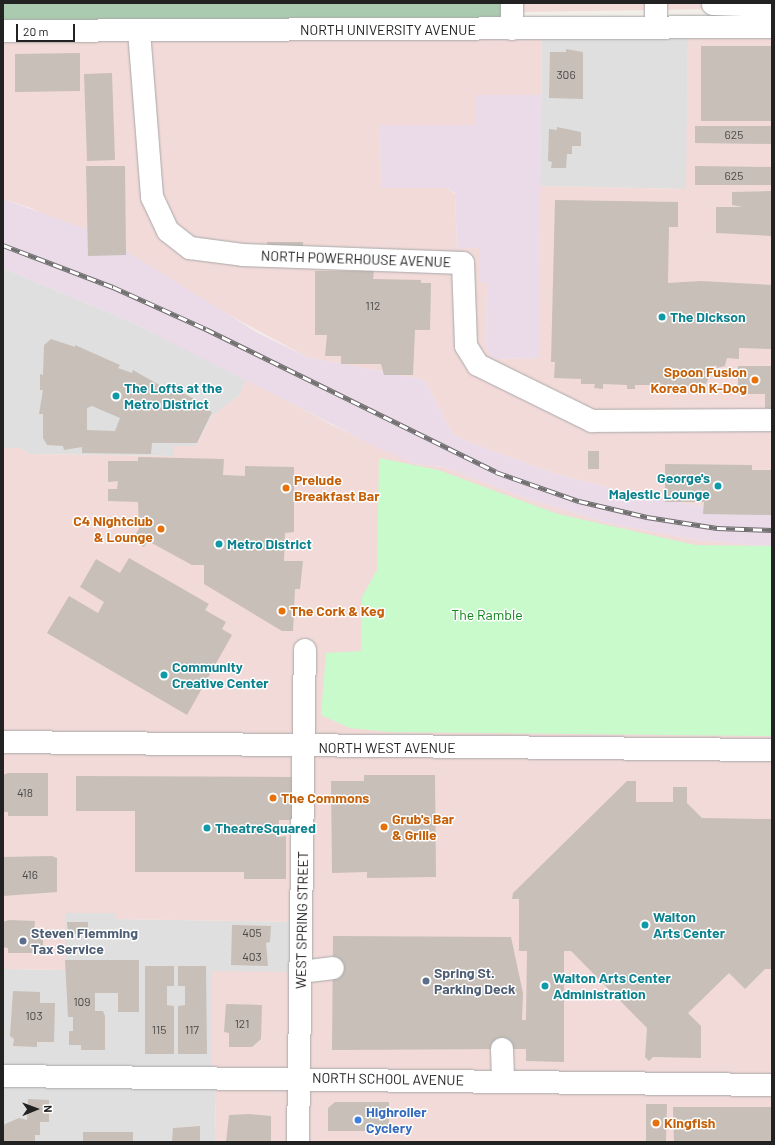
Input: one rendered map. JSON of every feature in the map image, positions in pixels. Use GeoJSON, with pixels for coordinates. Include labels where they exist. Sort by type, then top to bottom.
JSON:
{"type":"FeatureCollection","features":[{"type":"Feature","properties":{"kind":"street"},"geometry":{"type":"LineString","coordinates":[[512,3],[512,29]]}},
{"type":"Feature","properties":{"kind":"street"},"geometry":{"type":"LineString","coordinates":[[656,3],[656,28]]}},
{"type":"Feature","properties":{"kind":"street"},"geometry":{"type":"LineString","coordinates":[[713,28],[712,4],[772,6]]}},
{"type":"Feature","properties":{"kind":"street","name":"NORTH UNIVERSITY AVENUE"},"geometry":{"type":"LineString","coordinates":[[3,31],[772,27]]}},
{"type":"Feature","properties":{"kind":"street","name":"NORTH POWERHOUSE AVENUE"},"geometry":{"type":"LineString","coordinates":[[139,30],[152,197],[168,231],[190,248],[243,255],[463,263],[466,346],[478,365],[592,421],[772,420]]}},
{"type":"Feature","properties":{"kind":"street","name":"WEST SPRING STREET"},"geometry":{"type":"LineString","coordinates":[[298,1142],[306,650]]}},
{"type":"Feature","properties":{"kind":"street","name":"NORTH WEST AVENUE"},"geometry":{"type":"LineString","coordinates":[[3,742],[305,747],[772,750]]}},
{"type":"Feature","properties":{"kind":"street"},"geometry":{"type":"LineString","coordinates":[[301,972],[333,968]]}},
{"type":"Feature","properties":{"kind":"street"},"geometry":{"type":"LineString","coordinates":[[502,1049],[503,1081]]}},
{"type":"Feature","properties":{"kind":"street","name":"NORTH SCHOOL AVENUE"},"geometry":{"type":"LineString","coordinates":[[3,1076],[299,1078],[772,1085]]}},
{"type":"Feature","properties":{"kind":"shaded area"},"geometry":{"type":"Polygon","coordinates":[[[523,3],[772,3],[772,8],[523,12],[523,3]]]}},
{"type":"Feature","properties":{"kind":"shaded area"},"geometry":{"type":"Polygon","coordinates":[[[772,27],[772,513],[695,505],[633,494],[556,474],[482,447],[453,435],[425,380],[307,357],[31,208],[3,199],[3,31],[542,29],[541,95],[476,95],[476,125],[380,125],[381,188],[447,188],[455,194],[457,248],[479,248],[479,281],[487,281],[486,349],[495,359],[538,358],[540,186],[686,189],[688,28],[772,27]]]}},
{"type":"Feature","properties":{"kind":"shaded area"},"geometry":{"type":"Polygon","coordinates":[[[688,28],[687,189],[540,186],[542,29],[688,28]]]}},
{"type":"Feature","properties":{"kind":"shaded area"},"geometry":{"type":"Polygon","coordinates":[[[476,95],[541,95],[539,358],[494,359],[486,349],[487,282],[479,282],[479,248],[457,249],[455,193],[447,188],[381,188],[380,125],[476,125],[476,95]]]}},
{"type":"Feature","properties":{"kind":"shaded area"},"geometry":{"type":"Polygon","coordinates":[[[3,199],[97,233],[258,333],[307,357],[425,380],[453,435],[482,447],[556,474],[633,494],[695,505],[772,513],[772,547],[698,540],[612,524],[528,499],[444,467],[415,464],[381,449],[135,324],[3,268],[3,199]]]}},
{"type":"Feature","properties":{"kind":"shaded area"},"geometry":{"type":"Polygon","coordinates":[[[3,268],[135,324],[247,379],[239,396],[211,417],[196,446],[174,446],[174,456],[30,454],[20,448],[3,448],[3,268]]]}},
{"type":"Feature","properties":{"kind":"shaded area"},"geometry":{"type":"Polygon","coordinates":[[[247,379],[330,424],[415,464],[444,467],[528,499],[612,524],[698,540],[772,547],[772,1142],[215,1142],[216,1078],[211,1078],[212,971],[301,972],[302,922],[115,919],[115,913],[65,913],[65,970],[3,969],[3,448],[20,448],[30,454],[174,456],[174,446],[196,446],[211,417],[239,396],[247,379]]]}},
{"type":"Feature","properties":{"kind":"shaded area"},"geometry":{"type":"Polygon","coordinates":[[[65,913],[115,913],[115,919],[302,922],[301,972],[216,1078],[215,1142],[3,1142],[3,969],[65,970],[65,913]]]}},
{"type":"Feature","properties":{"kind":"green space"},"geometry":{"type":"Polygon","coordinates":[[[3,3],[512,3],[512,29],[3,31],[3,3]]]}},
{"type":"Feature","properties":{"kind":"green space","name":"The Ramble"},"geometry":{"type":"Polygon","coordinates":[[[379,458],[438,470],[558,514],[695,545],[772,546],[772,736],[389,732],[350,728],[321,715],[326,653],[361,651],[362,597],[377,570],[379,458]]]}},
{"type":"Feature","properties":{"kind":"building"},"geometry":{"type":"Polygon","coordinates":[[[701,46],[772,46],[772,121],[701,121],[701,46]]]}},
{"type":"Feature","properties":{"kind":"building"},"geometry":{"type":"Polygon","coordinates":[[[566,49],[583,52],[583,99],[549,98],[550,52],[566,52],[566,49]]]}},
{"type":"Feature","properties":{"kind":"building"},"geometry":{"type":"Polygon","coordinates":[[[80,53],[80,91],[15,92],[15,54],[80,53]]]}},
{"type":"Feature","properties":{"kind":"building"},"geometry":{"type":"Polygon","coordinates":[[[112,73],[115,160],[87,161],[84,74],[112,73]]]}},
{"type":"Feature","properties":{"kind":"building"},"geometry":{"type":"Polygon","coordinates":[[[695,126],[772,126],[772,144],[695,143],[695,126]]]}},
{"type":"Feature","properties":{"kind":"building"},"geometry":{"type":"Polygon","coordinates":[[[557,127],[581,132],[581,146],[572,146],[572,154],[567,154],[566,168],[551,168],[552,162],[548,161],[549,129],[557,130],[557,127]]]}},
{"type":"Feature","properties":{"kind":"building"},"geometry":{"type":"Polygon","coordinates":[[[86,166],[125,166],[126,255],[88,256],[86,166]]]}},
{"type":"Feature","properties":{"kind":"building"},"geometry":{"type":"Polygon","coordinates":[[[695,166],[772,167],[772,185],[695,185],[695,166]]]}},
{"type":"Feature","properties":{"kind":"building"},"geometry":{"type":"Polygon","coordinates":[[[772,191],[772,236],[716,233],[716,207],[743,207],[732,205],[732,192],[772,191]]]}},
{"type":"Feature","properties":{"kind":"building","name":"The Dickson"},"geometry":{"type":"Polygon","coordinates":[[[555,200],[678,202],[678,227],[669,227],[668,283],[700,281],[772,285],[772,349],[739,348],[739,359],[727,358],[725,366],[717,368],[716,365],[707,371],[704,376],[709,377],[706,384],[702,383],[701,390],[693,389],[693,386],[668,385],[668,389],[660,389],[660,385],[635,385],[635,389],[627,389],[627,385],[603,384],[603,389],[594,388],[595,384],[581,384],[581,379],[554,378],[555,362],[551,362],[555,200]]]}},
{"type":"Feature","properties":{"kind":"building"},"geometry":{"type":"Polygon","coordinates":[[[267,242],[303,242],[303,248],[268,248],[267,242]]]}},
{"type":"Feature","properties":{"kind":"building"},"geometry":{"type":"Polygon","coordinates":[[[315,271],[374,271],[373,279],[421,280],[421,283],[431,283],[430,330],[415,330],[413,375],[384,375],[381,364],[341,364],[341,356],[325,356],[327,335],[315,335],[315,271]]]}},
{"type":"Feature","properties":{"kind":"building","name":"The Lofts at the Metro District"},"geometry":{"type":"Polygon","coordinates":[[[51,339],[75,347],[75,345],[120,365],[118,368],[132,373],[133,370],[175,394],[177,390],[202,403],[201,407],[212,412],[197,443],[152,443],[151,454],[82,453],[82,447],[64,450],[63,446],[47,445],[43,438],[43,414],[39,414],[43,390],[40,390],[40,374],[43,375],[44,345],[51,339]],[[92,406],[87,408],[87,430],[115,431],[120,418],[92,406]]]}},
{"type":"Feature","properties":{"kind":"building","name":"Spoon Fusion Korea Oh K-Dog"},"geometry":{"type":"Polygon","coordinates":[[[738,366],[772,366],[772,409],[765,408],[765,394],[738,394],[738,366]]]}},
{"type":"Feature","properties":{"kind":"building"},"geometry":{"type":"Polygon","coordinates":[[[588,451],[599,451],[599,469],[588,469],[588,451]]]}},
{"type":"Feature","properties":{"kind":"building","name":"Metro District"},"geometry":{"type":"Polygon","coordinates":[[[138,457],[224,459],[223,475],[245,476],[245,466],[294,467],[294,532],[285,533],[284,561],[303,561],[300,589],[295,589],[293,631],[282,631],[204,584],[204,565],[192,565],[148,541],[144,547],[132,540],[139,529],[138,502],[108,501],[108,489],[117,489],[118,481],[108,482],[108,461],[138,461],[138,457]]]}},
{"type":"Feature","properties":{"kind":"building","name":"George's Majestic Lounge"},"geometry":{"type":"Polygon","coordinates":[[[665,464],[752,465],[752,470],[772,470],[772,515],[703,514],[704,502],[665,502],[665,464]]]}},
{"type":"Feature","properties":{"kind":"building","name":"Community Creative Center"},"geometry":{"type":"Polygon","coordinates":[[[129,558],[209,604],[205,610],[226,622],[222,629],[232,635],[187,715],[47,633],[69,596],[98,613],[104,602],[80,587],[96,559],[120,573],[129,558]]]}},
{"type":"Feature","properties":{"kind":"building"},"geometry":{"type":"Polygon","coordinates":[[[8,773],[48,773],[48,816],[8,816],[8,812],[3,812],[3,775],[8,773]]]}},
{"type":"Feature","properties":{"kind":"building","name":"Grub's Bar & Grille"},"geometry":{"type":"Polygon","coordinates":[[[364,775],[435,775],[436,877],[367,878],[367,872],[332,873],[331,781],[364,781],[364,775]]]}},
{"type":"Feature","properties":{"kind":"building","name":"TheatreSquared"},"geometry":{"type":"Polygon","coordinates":[[[76,776],[292,777],[292,820],[279,820],[279,837],[286,836],[286,879],[244,879],[244,872],[135,872],[135,811],[76,811],[76,776]]]}},
{"type":"Feature","properties":{"kind":"building","name":"Walton Arts Center"},"geometry":{"type":"Polygon","coordinates":[[[627,781],[636,781],[636,802],[673,802],[673,787],[687,787],[687,803],[702,818],[772,819],[772,969],[765,969],[745,989],[729,973],[688,1013],[701,1026],[701,1058],[653,1057],[649,1061],[645,1057],[647,1028],[571,951],[564,951],[564,1062],[526,1061],[526,1049],[332,1050],[333,936],[511,937],[523,993],[522,1020],[526,1020],[527,951],[519,951],[519,899],[512,899],[513,893],[627,781]]]}},
{"type":"Feature","properties":{"kind":"building"},"geometry":{"type":"Polygon","coordinates":[[[52,856],[57,858],[57,892],[3,896],[3,857],[52,856]]]}},
{"type":"Feature","properties":{"kind":"building","name":"Steven Flemming Tax Service"},"geometry":{"type":"Polygon","coordinates":[[[9,920],[35,921],[34,934],[43,934],[43,953],[8,953],[8,948],[3,947],[3,922],[9,920]]]}},
{"type":"Feature","properties":{"kind":"building"},"geometry":{"type":"Polygon","coordinates":[[[67,922],[88,922],[88,934],[68,934],[67,922]]]}},
{"type":"Feature","properties":{"kind":"building"},"geometry":{"type":"Polygon","coordinates":[[[232,925],[271,926],[270,942],[266,943],[268,966],[231,965],[232,925]]]}},
{"type":"Feature","properties":{"kind":"building"},"geometry":{"type":"Polygon","coordinates":[[[65,960],[139,960],[139,1012],[118,1012],[118,993],[95,993],[95,1011],[103,1011],[105,1016],[105,1050],[81,1050],[81,1045],[69,1045],[69,1031],[73,1031],[73,1017],[68,1017],[65,960]]]}},
{"type":"Feature","properties":{"kind":"building"},"geometry":{"type":"Polygon","coordinates":[[[145,966],[174,966],[174,986],[167,986],[167,1005],[174,1006],[174,1054],[145,1054],[145,966]]]}},
{"type":"Feature","properties":{"kind":"building"},"geometry":{"type":"Polygon","coordinates":[[[178,966],[206,966],[207,1054],[178,1054],[178,1006],[185,1005],[185,986],[178,986],[178,966]]]}},
{"type":"Feature","properties":{"kind":"building"},"geometry":{"type":"Polygon","coordinates":[[[13,991],[40,992],[40,1003],[55,1003],[54,1042],[37,1042],[37,1047],[13,1046],[14,1039],[10,1036],[13,991]]]}},
{"type":"Feature","properties":{"kind":"building"},"geometry":{"type":"Polygon","coordinates":[[[226,1004],[262,1005],[261,1039],[252,1047],[229,1047],[229,1033],[224,1032],[226,1004]]]}},
{"type":"Feature","properties":{"kind":"building"},"geometry":{"type":"Polygon","coordinates":[[[28,1099],[49,1100],[49,1122],[40,1122],[40,1135],[35,1135],[35,1142],[3,1142],[3,1125],[19,1118],[27,1120],[28,1099]]]}},
{"type":"Feature","properties":{"kind":"building","name":"Highroller Cyclery"},"geometry":{"type":"Polygon","coordinates":[[[335,1102],[389,1102],[389,1131],[328,1131],[328,1108],[335,1102]]]}},
{"type":"Feature","properties":{"kind":"building","name":"Kingfish"},"geometry":{"type":"Polygon","coordinates":[[[646,1104],[667,1104],[666,1142],[646,1142],[646,1104]]]}},
{"type":"Feature","properties":{"kind":"building"},"geometry":{"type":"Polygon","coordinates":[[[673,1107],[772,1107],[772,1142],[674,1142],[673,1107]]]}},
{"type":"Feature","properties":{"kind":"building"},"geometry":{"type":"Polygon","coordinates":[[[249,1114],[271,1116],[271,1142],[226,1142],[229,1115],[249,1114]]]}},
{"type":"Feature","properties":{"kind":"building"},"geometry":{"type":"Polygon","coordinates":[[[200,1126],[200,1142],[172,1142],[173,1128],[200,1126]]]}},
{"type":"Feature","properties":{"kind":"building"},"geometry":{"type":"Polygon","coordinates":[[[83,1132],[133,1132],[133,1142],[83,1142],[83,1132]]]}},
{"type":"Feature","properties":{"kind":"railway"},"geometry":{"type":"LineString","coordinates":[[3,245],[113,287],[206,329],[496,472],[579,501],[647,517],[717,528],[772,530]]}},
{"type":"Feature","properties":{"kind":"place","name":"The Dickson"},"geometry":{"type":"Point","coordinates":[662,317]}},
{"type":"Feature","properties":{"kind":"place","name":"Spoon Fusion Korea Oh K-Dog"},"geometry":{"type":"Point","coordinates":[755,380]}},
{"type":"Feature","properties":{"kind":"place","name":"The Lofts at the Metro District"},"geometry":{"type":"Point","coordinates":[116,396]}},
{"type":"Feature","properties":{"kind":"place","name":"George's Majestic Lounge"},"geometry":{"type":"Point","coordinates":[718,486]}},
{"type":"Feature","properties":{"kind":"place","name":"Prelude Breakfast Bar"},"geometry":{"type":"Point","coordinates":[286,488]}},
{"type":"Feature","properties":{"kind":"place","name":"C4 Nightclub & Lounge"},"geometry":{"type":"Point","coordinates":[161,529]}},
{"type":"Feature","properties":{"kind":"place","name":"Metro District"},"geometry":{"type":"Point","coordinates":[219,544]}},
{"type":"Feature","properties":{"kind":"place","name":"The Cork & Keg"},"geometry":{"type":"Point","coordinates":[282,611]}},
{"type":"Feature","properties":{"kind":"place","name":"Community Creative Center"},"geometry":{"type":"Point","coordinates":[164,675]}},
{"type":"Feature","properties":{"kind":"place","name":"The Commons"},"geometry":{"type":"Point","coordinates":[273,798]}},
{"type":"Feature","properties":{"kind":"place","name":"Grub's Bar & Grille"},"geometry":{"type":"Point","coordinates":[384,827]}},
{"type":"Feature","properties":{"kind":"place","name":"TheatreSquared"},"geometry":{"type":"Point","coordinates":[207,828]}},
{"type":"Feature","properties":{"kind":"place","name":"Walton Arts Center"},"geometry":{"type":"Point","coordinates":[645,925]}},
{"type":"Feature","properties":{"kind":"place","name":"Steven Flemming Tax Service"},"geometry":{"type":"Point","coordinates":[23,941]}},
{"type":"Feature","properties":{"kind":"place","name":"Spring St. Parking Deck"},"geometry":{"type":"Point","coordinates":[426,981]}},
{"type":"Feature","properties":{"kind":"place","name":"Walton Arts Center Administration"},"geometry":{"type":"Point","coordinates":[545,986]}},
{"type":"Feature","properties":{"kind":"place","name":"Highroller Cyclery"},"geometry":{"type":"Point","coordinates":[358,1120]}},
{"type":"Feature","properties":{"kind":"place","name":"Kingfish"},"geometry":{"type":"Point","coordinates":[656,1123]}}]}
